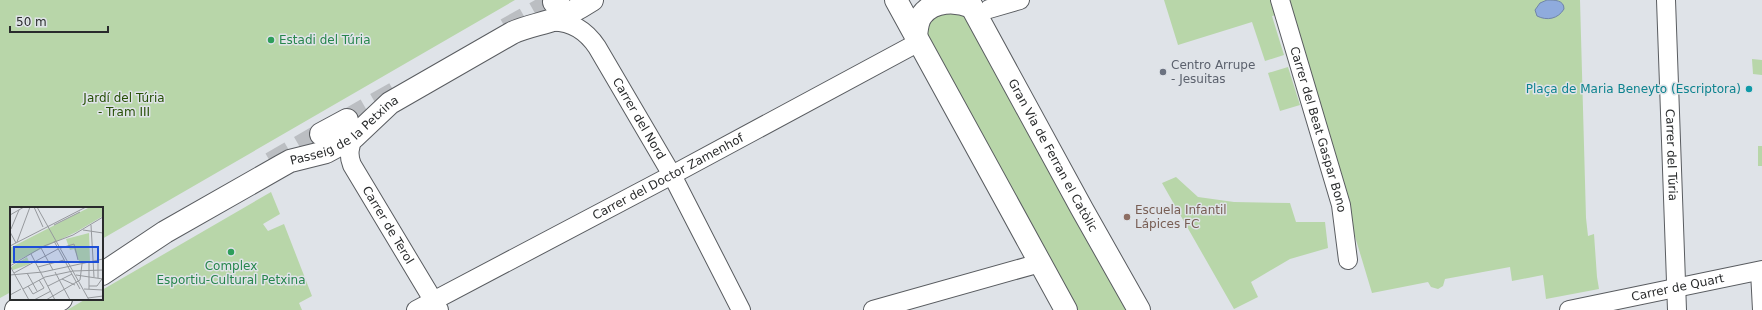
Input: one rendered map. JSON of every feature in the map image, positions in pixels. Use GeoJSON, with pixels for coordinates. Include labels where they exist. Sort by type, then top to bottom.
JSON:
{"type":"FeatureCollection","features":[{"type":"Feature","properties":{"kind":"main road","name":"Passeig de la Petxina"},"geometry":{"type":"LineString","coordinates":[[103,273],[160,235],[290,161],[326,152],[350,128],[390,103],[512,33],[522,28],[545,22],[569,13],[592,0]]}},
{"type":"Feature","properties":{"kind":"main road"},"geometry":{"type":"LineString","coordinates":[[896,0],[1066,310]]}},
{"type":"Feature","properties":{"kind":"main road"},"geometry":{"type":"LineString","coordinates":[[917,39],[918,24],[922,14],[935,5],[951,1],[976,6]]}},
{"type":"Feature","properties":{"kind":"main road","name":"Gran Via de Ferran el Catòlic"},"geometry":{"type":"LineString","coordinates":[[976,6],[1082,209],[1139,310]]}},
{"type":"Feature","properties":{"kind":"main road","name":"Passeig de la Petxina"},"geometry":{"type":"LineString","coordinates":[[321,134],[350,128]]}},
{"type":"Feature","properties":{"kind":"main road"},"geometry":{"type":"LineString","coordinates":[[16,310],[33,300]]}},
{"type":"Feature","properties":{"kind":"main road"},"geometry":{"type":"LineString","coordinates":[[43,310],[59,300]]}},
{"type":"Feature","properties":{"kind":"street"},"geometry":{"type":"LineString","coordinates":[[976,6],[1020,0]]}},
{"type":"Feature","properties":{"kind":"street","name":"Carrer del Beat Gaspar Bono"},"geometry":{"type":"LineString","coordinates":[[1280,0],[1341,205],[1348,260]]}},
{"type":"Feature","properties":{"kind":"street","name":"Carrer del Túria"},"geometry":{"type":"LineString","coordinates":[[1666,0],[1677,310]]}},
{"type":"Feature","properties":{"kind":"street","name":"Carrer del Nord"},"geometry":{"type":"LineString","coordinates":[[545,22],[559,21],[565,23],[584,32],[591,39],[672,175],[741,310]]}},
{"type":"Feature","properties":{"kind":"street","name":"Carrer del Doctor Zamenhof"},"geometry":{"type":"LineString","coordinates":[[416,310],[436,305],[917,39]]}},
{"type":"Feature","properties":{"kind":"street","name":"Carrer de Terol"},"geometry":{"type":"LineString","coordinates":[[350,128],[349,158],[352,165],[436,305]]}},
{"type":"Feature","properties":{"kind":"street"},"geometry":{"type":"LineString","coordinates":[[873,310],[1040,263]]}},
{"type":"Feature","properties":{"kind":"street"},"geometry":{"type":"LineString","coordinates":[[1761,270],[1762,310]]}},
{"type":"Feature","properties":{"kind":"street","name":"Carrer de Quart"},"geometry":{"type":"LineString","coordinates":[[1573,310],[1761,270]]}},
{"type":"Feature","properties":{"kind":"green space","name":"Jardí del Túria - Tram III"},"geometry":{"type":"Polygon","coordinates":[[[0,0],[515,0],[103,238],[103,207],[10,207],[10,293],[0,298],[0,0]]]}},
{"type":"Feature","properties":{"kind":"green space"},"geometry":{"type":"Polygon","coordinates":[[[1164,0],[1272,0],[1277,15],[1272,16],[1284,55],[1265,61],[1252,22],[1178,45],[1164,0]]]}},
{"type":"Feature","properties":{"kind":"green space"},"geometry":{"type":"Polygon","coordinates":[[[1284,0],[1580,0],[1586,218],[1588,236],[1594,234],[1599,289],[1546,299],[1543,275],[1512,281],[1510,267],[1445,279],[1443,286],[1438,289],[1431,287],[1428,282],[1372,293],[1284,0]]]}},
{"type":"Feature","properties":{"kind":"green space"},"geometry":{"type":"Polygon","coordinates":[[[964,12],[1004,89],[1128,310],[1078,310],[924,29],[933,13],[964,12]]]}},
{"type":"Feature","properties":{"kind":"green space"},"geometry":{"type":"Polygon","coordinates":[[[1752,59],[1762,60],[1762,75],[1753,74],[1752,59]]]}},
{"type":"Feature","properties":{"kind":"green space"},"geometry":{"type":"Polygon","coordinates":[[[1288,67],[1300,105],[1280,111],[1268,73],[1288,67]]]}},
{"type":"Feature","properties":{"kind":"green space"},"geometry":{"type":"Polygon","coordinates":[[[1758,146],[1762,146],[1762,166],[1758,166],[1758,146]]]}},
{"type":"Feature","properties":{"kind":"green space"},"geometry":{"type":"Polygon","coordinates":[[[1176,177],[1198,197],[1234,202],[1290,203],[1296,222],[1325,222],[1328,248],[1290,259],[1251,282],[1258,297],[1234,309],[1162,183],[1176,177]]]}},
{"type":"Feature","properties":{"kind":"green space","name":"Complex Esportiu-Cultural Petxina"},"geometry":{"type":"Polygon","coordinates":[[[271,192],[280,214],[263,224],[268,231],[284,224],[312,296],[299,303],[302,310],[67,310],[84,300],[103,300],[103,289],[271,192]]]}},
{"type":"Feature","properties":{"kind":"water"},"geometry":{"type":"Polygon","coordinates":[[[1547,0],[1556,0],[1561,2],[1564,9],[1559,15],[1552,18],[1548,19],[1537,16],[1535,10],[1540,3],[1547,0]]]}},
{"type":"Feature","properties":{"kind":"tunnel"},"geometry":{"type":"LineString","coordinates":[[506,29],[554,2]]}},
{"type":"Feature","properties":{"kind":"tunnel"},"geometry":{"type":"LineString","coordinates":[[347,120],[396,92]]}},
{"type":"Feature","properties":{"kind":"tunnel"},"geometry":{"type":"LineString","coordinates":[[271,163],[321,134]]}},
{"type":"Feature","properties":{"kind":"place","name":"Estadi del Túria"},"geometry":{"type":"Point","coordinates":[271,40]}},
{"type":"Feature","properties":{"kind":"place","name":"Centro Arrupe - Jesuitas"},"geometry":{"type":"Point","coordinates":[1163,72]}},
{"type":"Feature","properties":{"kind":"place","name":"Plaça de Maria Beneyto (Escriptora)"},"geometry":{"type":"Point","coordinates":[1749,89]}},
{"type":"Feature","properties":{"kind":"place","name":"Escuela Infantil Lápices FC"},"geometry":{"type":"Point","coordinates":[1127,217]}},
{"type":"Feature","properties":{"kind":"place","name":"Complex Esportiu-Cultural Petxina"},"geometry":{"type":"Point","coordinates":[231,252]}}]}
